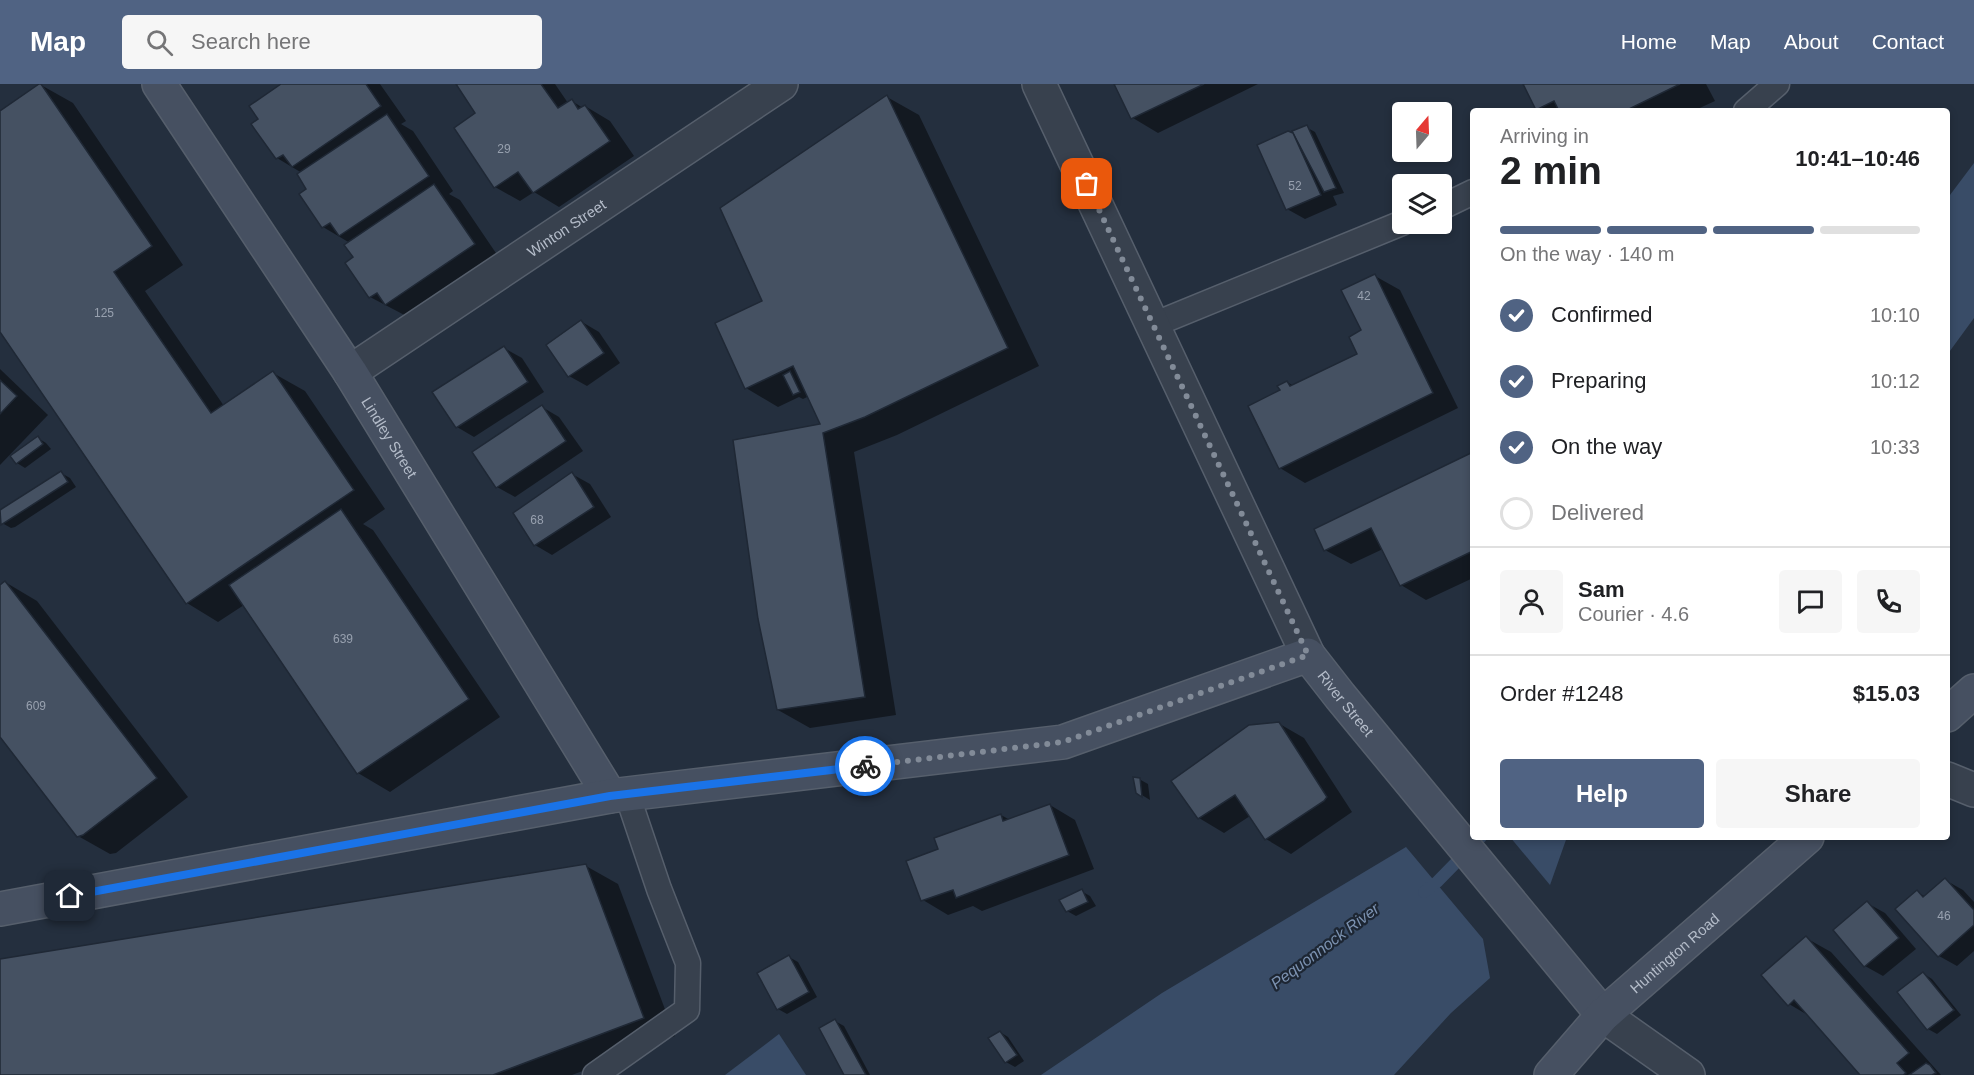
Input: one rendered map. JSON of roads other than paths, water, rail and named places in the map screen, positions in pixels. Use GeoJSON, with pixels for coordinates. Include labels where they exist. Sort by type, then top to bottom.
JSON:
{"type":"FeatureCollection","features":[{"type":"Feature","properties":{"kind":"main road","name":"Lindley Street"},"geometry":{"type":"LineString","coordinates":[[159,84],[350,372],[619,795]]}},
{"type":"Feature","properties":{"kind":"main road","name":"River Street"},"geometry":{"type":"LineString","coordinates":[[1308,655],[1603,1015]]}},
{"type":"Feature","properties":{"kind":"main road"},"geometry":{"type":"LineString","coordinates":[[0,909],[619,795],[1063,742],[1308,655]]}},
{"type":"Feature","properties":{"kind":"main road"},"geometry":{"type":"LineString","coordinates":[[1950,712],[1974,691]]}},
{"type":"Feature","properties":{"kind":"main road","name":"Huntington Road"},"geometry":{"type":"LineString","coordinates":[[1551,1075],[1603,1015],[1804,840]]}},
{"type":"Feature","properties":{"kind":"street","name":"Winton Street"},"geometry":{"type":"LineString","coordinates":[[350,372],[782,84]]}},
{"type":"Feature","properties":{"kind":"street","name":"River Street"},"geometry":{"type":"LineString","coordinates":[[1039,84],[1308,655]]}},
{"type":"Feature","properties":{"kind":"street"},"geometry":{"type":"LineString","coordinates":[[1950,780],[1974,790]]}},
{"type":"Feature","properties":{"kind":"street"},"geometry":{"type":"LineString","coordinates":[[1603,1015],[1688,1075]]}},
{"type":"Feature","properties":{"kind":"lane"},"geometry":{"type":"LineString","coordinates":[[1750,108],[1778,84]]}},
{"type":"Feature","properties":{"kind":"lane"},"geometry":{"type":"LineString","coordinates":[[1452,202],[1470,193]]}},
{"type":"Feature","properties":{"kind":"lane"},"geometry":{"type":"LineString","coordinates":[[1153,325],[1392,227]]}},
{"type":"Feature","properties":{"kind":"lane"},"geometry":{"type":"LineString","coordinates":[[595,1075],[687,1010],[688,963],[619,795]]}},
{"type":"Feature","properties":{"kind":"water"},"geometry":{"type":"Polygon","coordinates":[[[1974,163],[1974,318],[1950,351],[1950,195],[1974,163]]]}},
{"type":"Feature","properties":{"kind":"water"},"geometry":{"type":"Polygon","coordinates":[[[1512,840],[1566,840],[1550,885],[1512,840]]]}},
{"type":"Feature","properties":{"kind":"water"},"geometry":{"type":"Polygon","coordinates":[[[1406,847],[1483,939],[1490,978],[1451,1013],[1394,1075],[1041,1075],[1162,993],[1406,847]]]}},
{"type":"Feature","properties":{"kind":"water"},"geometry":{"type":"Polygon","coordinates":[[[779,1034],[806,1075],[725,1075],[779,1034]]]}},
{"type":"Feature","properties":{"kind":"waterway","name":"Pequonnock River"},"geometry":{"type":"LineString","coordinates":[[1424,892],[1437,882],[1478,840]]}}]}
